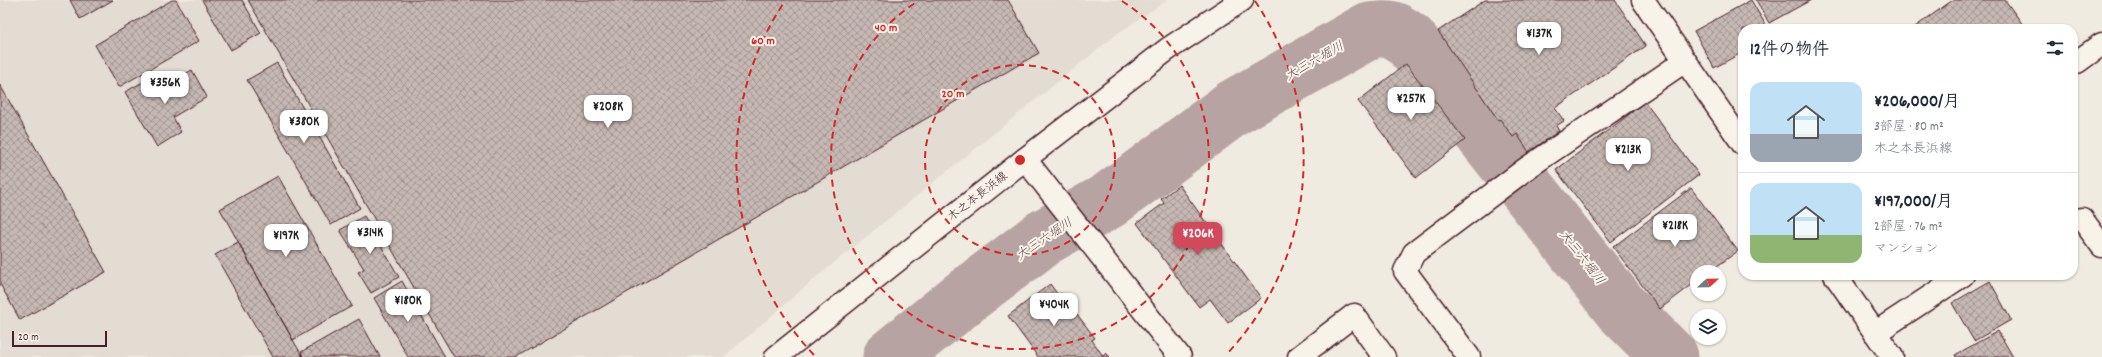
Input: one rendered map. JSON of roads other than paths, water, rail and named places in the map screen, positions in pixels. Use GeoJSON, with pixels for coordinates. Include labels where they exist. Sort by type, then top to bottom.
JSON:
{"type":"FeatureCollection","features":[{"type":"Feature","properties":{"kind":"street","name":"木之本長浜線"},"geometry":{"type":"LineString","coordinates":[[784,354],[1025,159],[1168,49],[1242,0]]}},
{"type":"Feature","properties":{"kind":"street"},"geometry":{"type":"LineString","coordinates":[[1643,0],[1738,137]]}},
{"type":"Feature","properties":{"kind":"street"},"geometry":{"type":"LineString","coordinates":[[2078,61],[2102,44]]}},
{"type":"Feature","properties":{"kind":"street"},"geometry":{"type":"LineString","coordinates":[[1469,357],[1405,271],[1414,253],[1527,168],[1685,61]]}},
{"type":"Feature","properties":{"kind":"street"},"geometry":{"type":"LineString","coordinates":[[1025,159],[1180,357]]}},
{"type":"Feature","properties":{"kind":"street"},"geometry":{"type":"LineString","coordinates":[[2082,219],[2102,246]]}},
{"type":"Feature","properties":{"kind":"street"},"geometry":{"type":"LineString","coordinates":[[1838,280],[1892,357]]}},
{"type":"Feature","properties":{"kind":"street"},"geometry":{"type":"LineString","coordinates":[[1875,333],[1955,280]]}},
{"type":"Feature","properties":{"kind":"street"},"geometry":{"type":"LineString","coordinates":[[1299,357],[1354,315],[1384,357]]}},
{"type":"Feature","properties":{"kind":"waterway","name":"大三六堀川"},"geometry":{"type":"LineString","coordinates":[[891,357],[965,297],[1043,238],[1108,201],[1233,108],[1370,30],[1382,29],[1391,29],[1409,40],[1621,308],[1670,357]]}}]}
